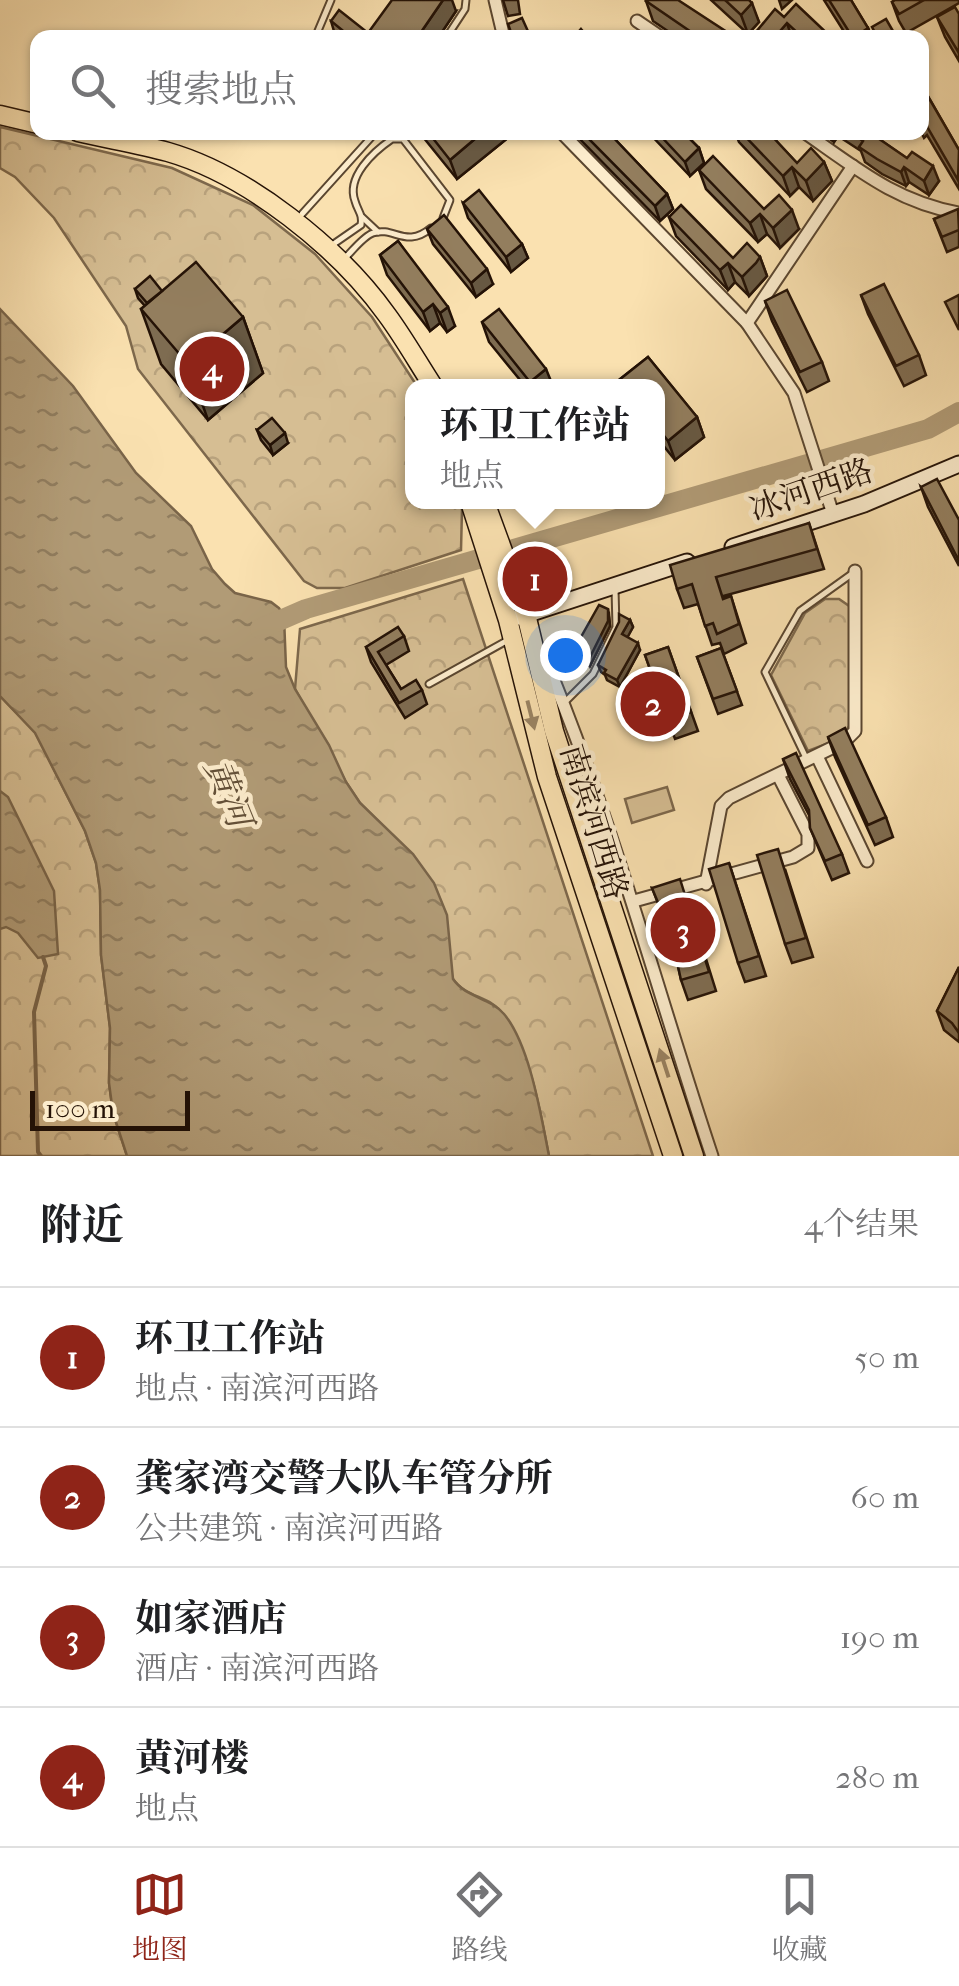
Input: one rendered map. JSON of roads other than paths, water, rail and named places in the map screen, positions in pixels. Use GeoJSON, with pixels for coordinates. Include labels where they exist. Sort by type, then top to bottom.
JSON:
{"type":"FeatureCollection","features":[{"type":"Feature","properties":{"kind":"highway"},"geometry":{"type":"LineString","coordinates":[[0,107],[30,113]]}},
{"type":"Feature","properties":{"kind":"highway"},"geometry":{"type":"LineString","coordinates":[[0,116],[30,122]]}},
{"type":"Feature","properties":{"kind":"highway"},"geometry":{"type":"LineString","coordinates":[[113,140],[170,153],[252,192],[296,224],[329,250],[386,313],[428,379]]}},
{"type":"Feature","properties":{"kind":"highway"},"geometry":{"type":"LineString","coordinates":[[155,140],[258,182],[302,214],[341,249],[393,307],[438,379]]}},
{"type":"Feature","properties":{"kind":"highway","name":"南滨河西路"},"geometry":{"type":"LineString","coordinates":[[473,509],[501,574],[694,1156]]}},
{"type":"Feature","properties":{"kind":"highway","name":"南滨河西路"},"geometry":{"type":"LineString","coordinates":[[486,509],[490,543]]}},
{"type":"Feature","properties":{"kind":"highway","name":"南滨河西路"},"geometry":{"type":"LineString","coordinates":[[516,624],[546,777],[673,1156]]}},
{"type":"Feature","properties":{"kind":"main road","name":"冰河西路"},"geometry":{"type":"LineString","coordinates":[[724,550],[833,514],[959,464]]}},
{"type":"Feature","properties":{"kind":"main road"},"geometry":{"type":"LineString","coordinates":[[516,624],[615,585],[706,556]]}},
{"type":"Feature","properties":{"kind":"street"},"geometry":{"type":"LineString","coordinates":[[495,0],[502,30]]}},
{"type":"Feature","properties":{"kind":"street"},"geometry":{"type":"LineString","coordinates":[[637,21],[650,30]]}},
{"type":"Feature","properties":{"kind":"street"},"geometry":{"type":"LineString","coordinates":[[569,140],[746,323],[794,392],[833,514]]}},
{"type":"Feature","properties":{"kind":"street"},"geometry":{"type":"LineString","coordinates":[[816,140],[923,207],[959,213]]}},
{"type":"Feature","properties":{"kind":"street"},"geometry":{"type":"LineString","coordinates":[[746,323],[853,166]]}},
{"type":"Feature","properties":{"kind":"street"},"geometry":{"type":"LineString","coordinates":[[706,884],[721,806],[729,798],[844,742],[855,730],[855,571]]}},
{"type":"Feature","properties":{"kind":"street","name":"南滨河西路"},"geometry":{"type":"LineString","coordinates":[[516,624],[564,703],[634,902],[712,1156]]}},
{"type":"Feature","properties":{"kind":"street"},"geometry":{"type":"LineString","coordinates":[[812,758],[868,861]]}},
{"type":"Feature","properties":{"kind":"street"},"geometry":{"type":"LineString","coordinates":[[634,902],[793,857],[808,848],[808,834],[778,775]]}},
{"type":"Feature","properties":{"kind":"lane"},"geometry":{"type":"LineString","coordinates":[[318,30],[331,0]]}},
{"type":"Feature","properties":{"kind":"lane"},"geometry":{"type":"LineString","coordinates":[[451,30],[465,9],[466,0]]}},
{"type":"Feature","properties":{"kind":"lane"},"geometry":{"type":"LineString","coordinates":[[302,214],[369,140]]}},
{"type":"Feature","properties":{"kind":"lane"},"geometry":{"type":"LineString","coordinates":[[378,232],[362,217],[353,198],[357,174],[390,140]]}},
{"type":"Feature","properties":{"kind":"lane"},"geometry":{"type":"LineString","coordinates":[[341,249],[378,232],[406,239],[424,234],[448,210],[450,200],[403,140]]}},
{"type":"Feature","properties":{"kind":"lane"},"geometry":{"type":"LineString","coordinates":[[341,249],[362,217]]}},
{"type":"Feature","properties":{"kind":"lane"},"geometry":{"type":"LineString","coordinates":[[812,758],[764,672],[800,611],[855,571]]}},
{"type":"Feature","properties":{"kind":"lane"},"geometry":{"type":"LineString","coordinates":[[564,703],[593,674],[616,628],[615,585]]}},
{"type":"Feature","properties":{"kind":"lane"},"geometry":{"type":"LineString","coordinates":[[429,684],[516,624]]}},
{"type":"Feature","properties":{"kind":"water","name":"黄河"},"geometry":{"type":"Polygon","coordinates":[[[0,309],[73,386],[136,473],[191,526],[212,569],[225,584],[235,593],[271,602],[279,608],[284,617],[286,667],[346,782],[360,803],[413,854],[434,883],[447,915],[453,979],[464,990],[498,1008],[513,1027],[533,1082],[549,1156],[127,1156],[113,1113],[109,1083],[110,1028],[96,863],[85,831],[35,733],[0,696],[0,309]]]}},
{"type":"Feature","properties":{"kind":"water"},"geometry":{"type":"Polygon","coordinates":[[[0,791],[8,797],[54,891],[58,954],[38,958],[18,933],[6,927],[0,929],[0,791]]]}},
{"type":"Feature","properties":{"kind":"waterway"},"geometry":{"type":"LineString","coordinates":[[665,505],[928,429],[959,412]]}},
{"type":"Feature","properties":{"kind":"waterway"},"geometry":{"type":"LineString","coordinates":[[260,629],[306,609],[652,509]]}},
{"type":"Feature","properties":{"kind":"waterway"},"geometry":{"type":"LineString","coordinates":[[41,1156],[34,1012],[46,966],[43,957]]}},
{"type":"Feature","properties":{"kind":"place","name":"黄河楼"},"geometry":{"type":"Point","coordinates":[212,369]}},
{"type":"Feature","properties":{"kind":"place","name":"环卫工作站"},"geometry":{"type":"Point","coordinates":[535,579]}},
{"type":"Feature","properties":{"kind":"place","name":"龚家湾交警大队车管分所"},"geometry":{"type":"Point","coordinates":[653,704]}},
{"type":"Feature","properties":{"kind":"place","name":"如家酒店"},"geometry":{"type":"Point","coordinates":[683,930]}}]}
